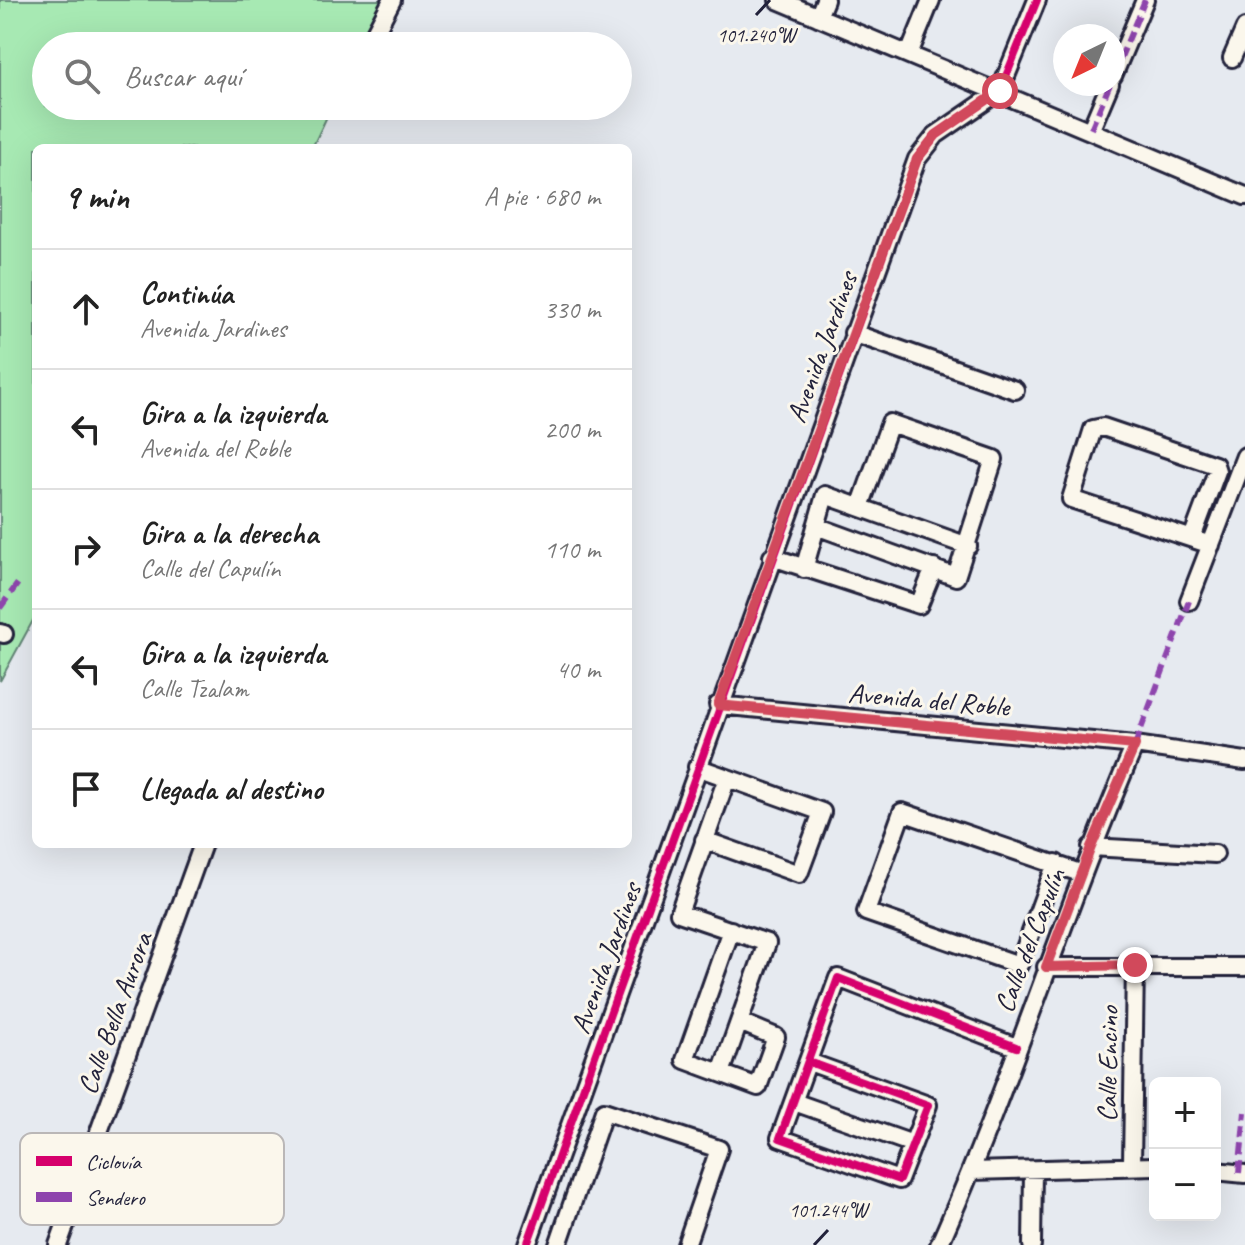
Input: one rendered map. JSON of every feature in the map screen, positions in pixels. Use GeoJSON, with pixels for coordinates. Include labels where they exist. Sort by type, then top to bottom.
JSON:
{"type":"FeatureCollection","features":[{"type":"Feature","properties":{"kind":"street"},"geometry":{"type":"LineString","coordinates":[[375,32],[392,0]]}},
{"type":"Feature","properties":{"kind":"street"},"geometry":{"type":"LineString","coordinates":[[778,0],[1245,196]]}},
{"type":"Feature","properties":{"kind":"street"},"geometry":{"type":"LineString","coordinates":[[818,17],[825,0]]}},
{"type":"Feature","properties":{"kind":"street"},"geometry":{"type":"LineString","coordinates":[[909,54],[931,0]]}},
{"type":"Feature","properties":{"kind":"street"},"geometry":{"type":"LineString","coordinates":[[1000,91],[1037,0]]}},
{"type":"Feature","properties":{"kind":"street"},"geometry":{"type":"LineString","coordinates":[[1125,48],[1145,0]]}},
{"type":"Feature","properties":{"kind":"street"},"geometry":{"type":"LineString","coordinates":[[1232,58],[1245,28]]}},
{"type":"Feature","properties":{"kind":"street","name":"Avenida Jardines"},"geometry":{"type":"LineString","coordinates":[[527,1245],[718,705],[917,159],[936,135],[1000,91]]}},
{"type":"Feature","properties":{"kind":"street"},"geometry":{"type":"LineString","coordinates":[[1091,129],[1105,96]]}},
{"type":"Feature","properties":{"kind":"street"},"geometry":{"type":"LineString","coordinates":[[853,333],[1015,390]]}},
{"type":"Feature","properties":{"kind":"street"},"geometry":{"type":"LineString","coordinates":[[816,526],[956,577],[994,459],[890,423],[860,507]]}},
{"type":"Feature","properties":{"kind":"street"},"geometry":{"type":"LineString","coordinates":[[1192,538],[1217,471],[1215,465],[1103,427],[1093,429],[1071,499],[1211,545]]}},
{"type":"Feature","properties":{"kind":"street"},"geometry":{"type":"LineString","coordinates":[[1189,601],[1245,456]]}},
{"type":"Feature","properties":{"kind":"street"},"geometry":{"type":"LineString","coordinates":[[804,569],[825,495],[968,546]]}},
{"type":"Feature","properties":{"kind":"street"},"geometry":{"type":"LineString","coordinates":[[772,557],[919,605],[934,568]]}},
{"type":"Feature","properties":{"kind":"street","name":"Avenida del Roble"},"geometry":{"type":"LineString","coordinates":[[718,705],[1135,745],[1245,761]]}},
{"type":"Feature","properties":{"kind":"street","name":"Calle del Capulín"},"geometry":{"type":"LineString","coordinates":[[939,1245],[972,1171],[1091,847],[1135,745]]}},
{"type":"Feature","properties":{"kind":"street"},"geometry":{"type":"LineString","coordinates":[[697,767],[822,812],[799,874],[704,840]]}},
{"type":"Feature","properties":{"kind":"street"},"geometry":{"type":"LineString","coordinates":[[721,1073],[767,943],[679,913],[727,778]]}},
{"type":"Feature","properties":{"kind":"street"},"geometry":{"type":"LineString","coordinates":[[1056,863],[1019,965],[866,912],[902,812],[1056,863],[1083,874]]}},
{"type":"Feature","properties":{"kind":"street"},"geometry":{"type":"LineString","coordinates":[[1091,847],[1215,854]]}},
{"type":"Feature","properties":{"kind":"street","name":"Calle Bella Aurora"},"geometry":{"type":"LineString","coordinates":[[98,1133],[202,848]]}},
{"type":"Feature","properties":{"kind":"street"},"geometry":{"type":"LineString","coordinates":[[731,930],[685,1060],[758,1087],[776,1037],[740,1022]]}},
{"type":"Feature","properties":{"kind":"street","name":"Calle Encino"},"geometry":{"type":"LineString","coordinates":[[1132,1164],[1135,965]]}},
{"type":"Feature","properties":{"kind":"street"},"geometry":{"type":"LineString","coordinates":[[1046,967],[1245,967]]}},
{"type":"Feature","properties":{"kind":"street"},"geometry":{"type":"LineString","coordinates":[[809,1062],[928,1105],[899,1180],[780,1138],[838,978],[1016,1047]]}},
{"type":"Feature","properties":{"kind":"street"},"geometry":{"type":"LineString","coordinates":[[794,1102],[913,1144]]}},
{"type":"Feature","properties":{"kind":"street"},"geometry":{"type":"LineString","coordinates":[[558,1245],[604,1111],[719,1149],[686,1245]]}},
{"type":"Feature","properties":{"kind":"street"},"geometry":{"type":"LineString","coordinates":[[972,1171],[1149,1165]]}},
{"type":"Feature","properties":{"kind":"street"},"geometry":{"type":"LineString","coordinates":[[1032,1245],[1033,1171]]}},
{"type":"Feature","properties":{"kind":"street"},"geometry":{"type":"LineString","coordinates":[[1221,1172],[1245,1174]]}},
{"type":"Feature","properties":{"kind":"street","name":"Calle Bella Aurora"},"geometry":{"type":"LineString","coordinates":[[58,1245],[65,1225]]}},
{"type":"Feature","properties":{"kind":"green space"},"geometry":{"type":"Polygon","coordinates":[[[0,0],[383,0],[368,32],[32,32],[32,120],[325,120],[314,144],[32,144],[32,622],[0,681],[0,0]]]}},
{"type":"Feature","properties":{"kind":"marked path"},"geometry":{"type":"LineString","coordinates":[[1125,48],[1145,0]]}},
{"type":"Feature","properties":{"kind":"marked path"},"geometry":{"type":"LineString","coordinates":[[1091,129],[1105,96]]}},
{"type":"Feature","properties":{"kind":"marked path"},"geometry":{"type":"LineString","coordinates":[[0,608],[21,579]]}},
{"type":"Feature","properties":{"kind":"marked path"},"geometry":{"type":"LineString","coordinates":[[1135,745],[1189,601]]}},
{"type":"Feature","properties":{"kind":"marked path"},"geometry":{"type":"LineString","coordinates":[[1239,1173],[1245,1112]]}},
{"type":"Feature","properties":{"kind":"cycle path"},"geometry":{"type":"LineString","coordinates":[[527,1245],[917,159],[936,135],[1000,91],[1037,0]]}},
{"type":"Feature","properties":{"kind":"cycle path"},"geometry":{"type":"LineString","coordinates":[[809,1062],[928,1105],[899,1180],[780,1138],[838,978],[1016,1047]]}},
{"type":"Feature","properties":{"kind":"route"},"geometry":{"type":"LineString","coordinates":[[1000,91],[936,135],[917,159],[718,705],[1135,745],[1091,847],[1046,967],[1135,965]]}}]}
